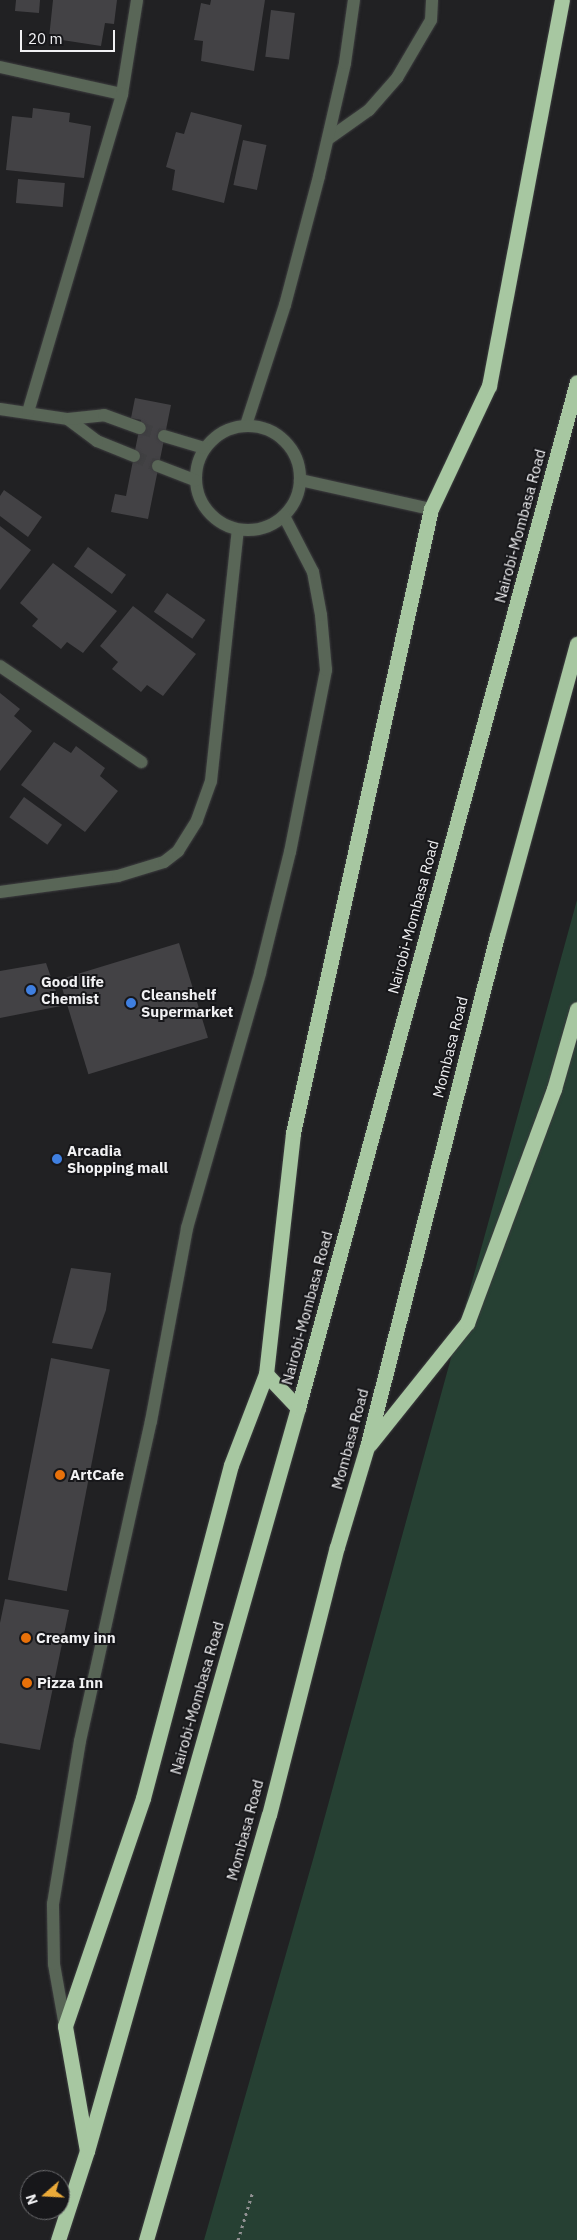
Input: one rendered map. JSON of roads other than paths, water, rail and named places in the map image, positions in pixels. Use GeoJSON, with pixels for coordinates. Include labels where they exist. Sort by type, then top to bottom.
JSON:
{"type":"FeatureCollection","features":[{"type":"Feature","properties":{"kind":"highway"},"geometry":{"type":"LineString","coordinates":[[88,2151],[65,2026],[143,1798],[231,1465],[266,1374],[293,1133],[430,509],[489,386],[562,0]]}},
{"type":"Feature","properties":{"kind":"highway","name":"Nairobi-Mombasa Road"},"geometry":{"type":"LineString","coordinates":[[58,2240],[88,2151],[298,1408],[577,382]]}},
{"type":"Feature","properties":{"kind":"highway","name":"Mombasa Road"},"geometry":{"type":"LineString","coordinates":[[146,2240],[269,1815],[336,1547],[367,1447],[496,936],[577,644]]}},
{"type":"Feature","properties":{"kind":"highway"},"geometry":{"type":"LineString","coordinates":[[367,1447],[467,1323],[554,1089],[577,1010]]}},
{"type":"Feature","properties":{"kind":"highway"},"geometry":{"type":"LineString","coordinates":[[266,1374],[298,1408]]}},
{"type":"Feature","properties":{"kind":"street"},"geometry":{"type":"LineString","coordinates":[[28,412],[122,94],[137,0]]}},
{"type":"Feature","properties":{"kind":"street"},"geometry":{"type":"LineString","coordinates":[[246,426],[285,305],[328,139],[345,63],[354,0]]}},
{"type":"Feature","properties":{"kind":"street"},"geometry":{"type":"LineString","coordinates":[[328,139],[369,110],[397,78],[431,20],[432,0]]}},
{"type":"Feature","properties":{"kind":"street"},"geometry":{"type":"LineString","coordinates":[[0,67],[122,94]]}},
{"type":"Feature","properties":{"kind":"street"},"geometry":{"type":"LineString","coordinates":[[0,409],[68,419],[104,415],[140,428]]}},
{"type":"Feature","properties":{"kind":"street"},"geometry":{"type":"LineString","coordinates":[[68,419],[97,441],[134,456]]}},
{"type":"Feature","properties":{"kind":"street"},"geometry":{"type":"LineString","coordinates":[[246,426],[263,428],[278,435],[290,447],[297,462],[300,480],[296,498],[284,516],[274,524],[256,530],[238,530],[222,524],[208,512],[198,496],[195,480],[197,464],[204,448],[216,436],[230,428],[246,426]]}},
{"type":"Feature","properties":{"kind":"street"},"geometry":{"type":"LineString","coordinates":[[164,436],[204,448]]}},
{"type":"Feature","properties":{"kind":"street"},"geometry":{"type":"LineString","coordinates":[[158,466],[195,480]]}},
{"type":"Feature","properties":{"kind":"street"},"geometry":{"type":"LineString","coordinates":[[300,480],[430,509]]}},
{"type":"Feature","properties":{"kind":"street"},"geometry":{"type":"LineString","coordinates":[[65,2026],[54,1964],[53,1904],[80,1740],[148,1430],[187,1228],[285,871],[326,670],[322,615],[313,572],[284,516]]}},
{"type":"Feature","properties":{"kind":"street"},"geometry":{"type":"LineString","coordinates":[[0,892],[118,876],[164,862],[178,851],[197,820],[211,781],[238,530]]}},
{"type":"Feature","properties":{"kind":"street"},"geometry":{"type":"LineString","coordinates":[[0,666],[141,762]]}},
{"type":"Feature","properties":{"kind":"tunnel"},"geometry":{"type":"LineString","coordinates":[[140,428],[164,436]]}},
{"type":"Feature","properties":{"kind":"tunnel"},"geometry":{"type":"LineString","coordinates":[[134,456],[158,466]]}},
{"type":"Feature","properties":{"kind":"place","name":"Good life Chemist"},"geometry":{"type":"Point","coordinates":[31,990]}},
{"type":"Feature","properties":{"kind":"place","name":"Cleanshelf Supermarket"},"geometry":{"type":"Point","coordinates":[131,1003]}},
{"type":"Feature","properties":{"kind":"place","name":"Arcadia Shopping mall"},"geometry":{"type":"Point","coordinates":[57,1159]}},
{"type":"Feature","properties":{"kind":"place","name":"ArtCafe"},"geometry":{"type":"Point","coordinates":[60,1475]}},
{"type":"Feature","properties":{"kind":"place","name":"Creamy inn"},"geometry":{"type":"Point","coordinates":[26,1638]}},
{"type":"Feature","properties":{"kind":"place","name":"Pizza Inn"},"geometry":{"type":"Point","coordinates":[27,1683]}}]}
